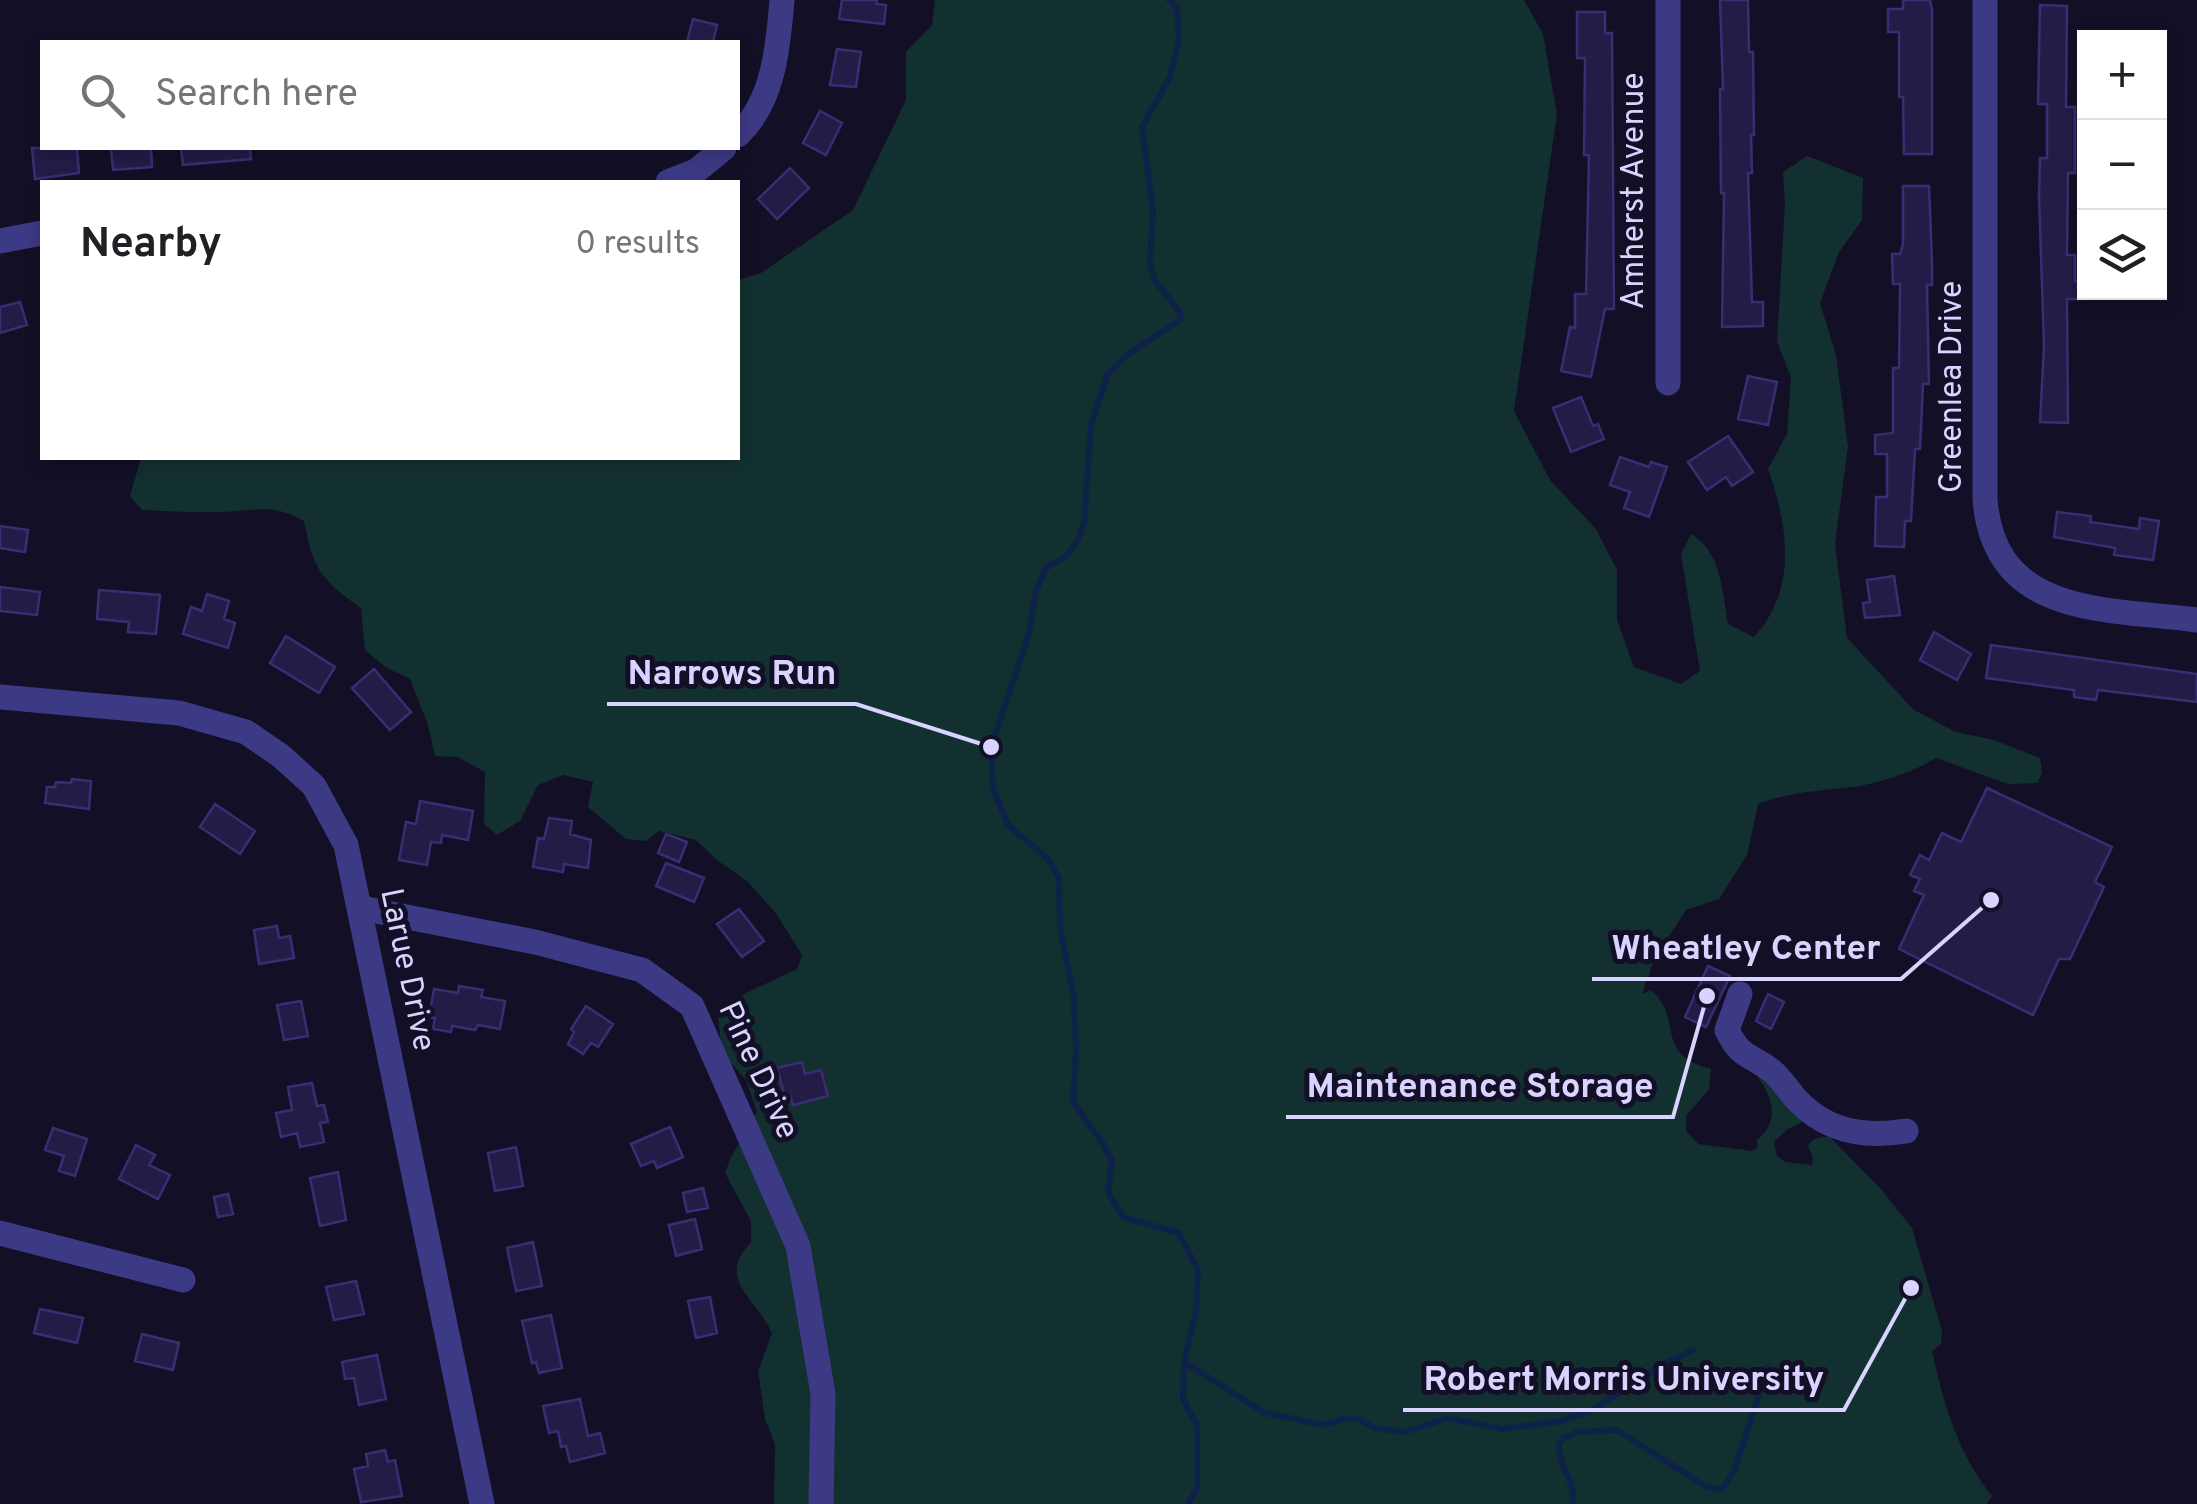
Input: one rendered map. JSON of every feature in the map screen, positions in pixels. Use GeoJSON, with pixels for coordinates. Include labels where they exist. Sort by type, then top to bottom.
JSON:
{"type":"FeatureCollection","features":[{"type":"Feature","properties":{"kind":"street"},"geometry":{"type":"LineString","coordinates":[[740,133],[750,123],[766,90],[778,48],[782,0]]}},
{"type":"Feature","properties":{"kind":"street","name":"Amherst Avenue"},"geometry":{"type":"LineString","coordinates":[[1668,0],[1668,382]]}},
{"type":"Feature","properties":{"kind":"street","name":"Greenlea Drive"},"geometry":{"type":"LineString","coordinates":[[1984,0],[1985,499],[1991,535],[2007,565],[2021,580],[2054,599],[2197,620]]}},
{"type":"Feature","properties":{"kind":"street"},"geometry":{"type":"LineString","coordinates":[[673,180],[696,170],[721,150]]}},
{"type":"Feature","properties":{"kind":"street"},"geometry":{"type":"LineString","coordinates":[[0,241],[40,233]]}},
{"type":"Feature","properties":{"kind":"street","name":"Larue Drive"},"geometry":{"type":"LineString","coordinates":[[0,697],[179,713],[246,732],[314,786],[346,845],[482,1504]]}},
{"type":"Feature","properties":{"kind":"street","name":"Pine Drive"},"geometry":{"type":"LineString","coordinates":[[360,908],[535,942],[642,970],[692,1006],[798,1246],[823,1394],[821,1504]]}},
{"type":"Feature","properties":{"kind":"street"},"geometry":{"type":"LineString","coordinates":[[1740,994],[1727,1030],[1737,1050],[1774,1072],[1823,1123],[1878,1136],[1906,1132]]}},
{"type":"Feature","properties":{"kind":"street"},"geometry":{"type":"LineString","coordinates":[[0,1233],[183,1280]]}},
{"type":"Feature","properties":{"kind":"green space"},"geometry":{"type":"Polygon","coordinates":[[[935,0],[1524,0],[1543,34],[1557,114],[1514,411],[1550,480],[1596,529],[1617,570],[1617,620],[1634,667],[1681,684],[1700,671],[1681,554],[1691,534],[1715,562],[1728,624],[1754,637],[1778,599],[1783,578],[1784,535],[1768,469],[1787,434],[1791,378],[1777,341],[1785,204],[1783,172],[1807,156],[1863,178],[1862,220],[1839,252],[1820,303],[1836,355],[1848,447],[1835,544],[1847,638],[1914,710],[1956,732],[1994,740],[2040,758],[2042,772],[2038,783],[2008,784],[1936,758],[1874,783],[1793,794],[1758,804],[1747,855],[1719,899],[1686,910],[1654,960],[1642,994],[1651,990],[1661,1001],[1675,1045],[1682,1054],[1711,1069],[1709,1089],[1686,1116],[1686,1131],[1698,1144],[1752,1151],[1757,1148],[1757,1140],[1772,1115],[1766,1089],[1754,1072],[1761,1073],[1805,1121],[1774,1142],[1777,1156],[1785,1162],[1812,1165],[1808,1146],[1817,1138],[1830,1137],[1881,1189],[1912,1228],[1942,1331],[1941,1344],[1932,1351],[1941,1389],[1961,1445],[1992,1496],[1987,1504],[774,1504],[775,1444],[765,1419],[758,1371],[772,1333],[738,1278],[741,1256],[751,1242],[751,1221],[725,1173],[757,1112],[746,1080],[722,1053],[718,1016],[744,994],[797,969],[802,955],[775,912],[747,881],[696,840],[659,831],[646,841],[626,839],[588,807],[593,782],[563,775],[538,785],[520,821],[497,835],[484,824],[485,772],[458,757],[435,756],[410,679],[385,667],[365,650],[361,608],[321,572],[304,521],[272,510],[142,510],[130,496],[140,460],[740,460],[740,279],[761,273],[853,210],[906,100],[906,52],[932,25],[935,0]]]}},
{"type":"Feature","properties":{"kind":"building"},"geometry":{"type":"Polygon","coordinates":[[[842,0],[877,0],[876,4],[886,5],[884,24],[839,19],[842,0]]]}},
{"type":"Feature","properties":{"kind":"building"},"geometry":{"type":"Polygon","coordinates":[[[1720,0],[1748,0],[1749,52],[1753,52],[1754,135],[1752,173],[1748,173],[1752,302],[1763,302],[1763,326],[1722,327],[1720,0]]]}},
{"type":"Feature","properties":{"kind":"building"},"geometry":{"type":"Polygon","coordinates":[[[1903,0],[1930,0],[1932,9],[1932,154],[1904,154],[1899,32],[1888,32],[1888,9],[1903,9],[1903,0]]]}},
{"type":"Feature","properties":{"kind":"building"},"geometry":{"type":"Polygon","coordinates":[[[2040,5],[2067,6],[2066,107],[2075,107],[2075,173],[2068,173],[2067,255],[2075,255],[2077,281],[2077,299],[2067,299],[2068,423],[2040,422],[2044,346],[2039,196],[2040,158],[2047,158],[2047,104],[2038,104],[2040,5]]]}},
{"type":"Feature","properties":{"kind":"building"},"geometry":{"type":"Polygon","coordinates":[[[1577,12],[1605,12],[1605,33],[1612,33],[1614,309],[1605,309],[1591,377],[1561,371],[1570,327],[1575,328],[1575,294],[1586,294],[1589,155],[1584,155],[1585,58],[1577,58],[1577,12]]]}},
{"type":"Feature","properties":{"kind":"building"},"geometry":{"type":"Polygon","coordinates":[[[693,19],[717,25],[713,40],[688,40],[693,19]]]}},
{"type":"Feature","properties":{"kind":"building"},"geometry":{"type":"Polygon","coordinates":[[[837,49],[861,52],[856,87],[830,85],[837,49]]]}},
{"type":"Feature","properties":{"kind":"building"},"geometry":{"type":"Polygon","coordinates":[[[820,111],[842,123],[826,155],[803,143],[820,111]]]}},
{"type":"Feature","properties":{"kind":"building"},"geometry":{"type":"Polygon","coordinates":[[[32,148],[77,150],[79,173],[35,179],[32,148]]]}},
{"type":"Feature","properties":{"kind":"building"},"geometry":{"type":"Polygon","coordinates":[[[111,150],[151,150],[152,167],[113,170],[111,150]]]}},
{"type":"Feature","properties":{"kind":"building"},"geometry":{"type":"Polygon","coordinates":[[[181,150],[250,150],[251,159],[183,165],[181,150]]]}},
{"type":"Feature","properties":{"kind":"building"},"geometry":{"type":"Polygon","coordinates":[[[790,168],[809,188],[777,219],[758,199],[790,168]]]}},
{"type":"Feature","properties":{"kind":"building"},"geometry":{"type":"Polygon","coordinates":[[[1903,186],[1929,186],[1929,384],[1923,384],[1920,449],[1915,449],[1911,521],[1905,521],[1904,547],[1875,546],[1876,497],[1887,497],[1887,454],[1875,454],[1875,435],[1893,433],[1893,368],[1899,368],[1900,284],[1893,284],[1892,254],[1900,254],[1903,244],[1903,186]]]}},
{"type":"Feature","properties":{"kind":"building"},"geometry":{"type":"Polygon","coordinates":[[[20,302],[27,325],[0,333],[0,307],[20,302]]]}},
{"type":"Feature","properties":{"kind":"building"},"geometry":{"type":"Polygon","coordinates":[[[1748,376],[1777,382],[1768,425],[1738,419],[1748,376]]]}},
{"type":"Feature","properties":{"kind":"building"},"geometry":{"type":"Polygon","coordinates":[[[1581,397],[1593,426],[1598,424],[1604,439],[1571,452],[1553,408],[1581,397]]]}},
{"type":"Feature","properties":{"kind":"building"},"geometry":{"type":"Polygon","coordinates":[[[1728,436],[1753,472],[1732,486],[1726,477],[1707,490],[1688,462],[1728,436]]]}},
{"type":"Feature","properties":{"kind":"building"},"geometry":{"type":"Polygon","coordinates":[[[1620,457],[1649,467],[1651,462],[1667,467],[1649,517],[1624,508],[1630,492],[1610,485],[1620,457]]]}},
{"type":"Feature","properties":{"kind":"building"},"geometry":{"type":"Polygon","coordinates":[[[2057,512],[2091,516],[2090,522],[2139,529],[2140,518],[2159,521],[2153,560],[2114,555],[2115,548],[2054,537],[2057,512]]]}},
{"type":"Feature","properties":{"kind":"building"},"geometry":{"type":"Polygon","coordinates":[[[0,526],[28,530],[25,552],[0,548],[0,526]]]}},
{"type":"Feature","properties":{"kind":"building"},"geometry":{"type":"Polygon","coordinates":[[[1894,576],[1900,615],[1865,618],[1863,603],[1870,602],[1867,580],[1894,576]]]}},
{"type":"Feature","properties":{"kind":"building"},"geometry":{"type":"Polygon","coordinates":[[[0,587],[40,592],[37,615],[0,611],[0,587]]]}},
{"type":"Feature","properties":{"kind":"building"},"geometry":{"type":"Polygon","coordinates":[[[99,590],[160,595],[156,634],[128,632],[129,622],[97,619],[99,590]]]}},
{"type":"Feature","properties":{"kind":"building"},"geometry":{"type":"Polygon","coordinates":[[[207,594],[229,601],[224,619],[235,623],[228,648],[183,634],[191,607],[202,611],[207,594]]]}},
{"type":"Feature","properties":{"kind":"building"},"geometry":{"type":"Polygon","coordinates":[[[1934,632],[1971,654],[1957,680],[1920,660],[1934,632]]]}},
{"type":"Feature","properties":{"kind":"building"},"geometry":{"type":"Polygon","coordinates":[[[286,636],[335,667],[319,693],[270,663],[286,636]]]}},
{"type":"Feature","properties":{"kind":"building"},"geometry":{"type":"Polygon","coordinates":[[[1991,645],[2197,674],[2197,702],[2098,690],[2096,700],[2074,697],[2074,690],[1986,678],[1991,645]]]}},
{"type":"Feature","properties":{"kind":"building"},"geometry":{"type":"Polygon","coordinates":[[[374,669],[411,712],[390,730],[352,688],[374,669]]]}},
{"type":"Feature","properties":{"kind":"building"},"geometry":{"type":"Polygon","coordinates":[[[72,779],[91,781],[89,809],[45,803],[47,787],[55,787],[56,782],[71,783],[72,779]]]}},
{"type":"Feature","properties":{"kind":"building"},"geometry":{"type":"Polygon","coordinates":[[[1987,788],[2112,847],[2095,882],[2104,887],[2070,959],[2059,959],[2033,1015],[1899,949],[1924,895],[1914,891],[1920,879],[1910,875],[1920,855],[1929,860],[1942,833],[1961,842],[1987,788]]]}},
{"type":"Feature","properties":{"kind":"building"},"geometry":{"type":"Polygon","coordinates":[[[420,801],[473,811],[468,840],[442,835],[441,843],[431,842],[427,865],[399,860],[406,822],[416,824],[420,801]]]}},
{"type":"Feature","properties":{"kind":"building"},"geometry":{"type":"Polygon","coordinates":[[[215,804],[255,831],[240,854],[200,827],[215,804]]]}},
{"type":"Feature","properties":{"kind":"building"},"geometry":{"type":"Polygon","coordinates":[[[549,818],[572,821],[570,834],[591,840],[588,868],[564,864],[563,872],[533,867],[538,838],[544,839],[549,818]]]}},
{"type":"Feature","properties":{"kind":"building"},"geometry":{"type":"Polygon","coordinates":[[[666,834],[687,842],[679,862],[658,853],[666,834]]]}},
{"type":"Feature","properties":{"kind":"building"},"geometry":{"type":"Polygon","coordinates":[[[666,863],[704,878],[694,902],[656,886],[666,863]]]}},
{"type":"Feature","properties":{"kind":"building"},"geometry":{"type":"Polygon","coordinates":[[[739,909],[764,941],[742,957],[717,924],[739,909]]]}},
{"type":"Feature","properties":{"kind":"building"},"geometry":{"type":"Polygon","coordinates":[[[277,926],[279,938],[290,936],[294,958],[259,964],[254,930],[277,926]]]}},
{"type":"Feature","properties":{"kind":"building"},"geometry":{"type":"Polygon","coordinates":[[[1708,966],[1730,976],[1706,1027],[1685,1017],[1708,966]]]}},
{"type":"Feature","properties":{"kind":"building"},"geometry":{"type":"Polygon","coordinates":[[[459,986],[483,990],[481,997],[505,1001],[500,1029],[478,1025],[475,1030],[452,1026],[451,1032],[433,1029],[435,1018],[429,1017],[434,989],[458,993],[459,986]]]}},
{"type":"Feature","properties":{"kind":"building"},"geometry":{"type":"Polygon","coordinates":[[[1768,994],[1784,1002],[1771,1029],[1756,1021],[1768,994]]]}},
{"type":"Feature","properties":{"kind":"building"},"geometry":{"type":"Polygon","coordinates":[[[301,1001],[308,1036],[284,1040],[277,1005],[301,1001]]]}},
{"type":"Feature","properties":{"kind":"building"},"geometry":{"type":"Polygon","coordinates":[[[586,1006],[613,1024],[598,1047],[591,1043],[583,1054],[568,1044],[574,1032],[571,1029],[586,1006]]]}},
{"type":"Feature","properties":{"kind":"building"},"geometry":{"type":"Polygon","coordinates":[[[802,1062],[805,1074],[821,1070],[828,1096],[793,1105],[790,1096],[785,1097],[777,1068],[802,1062]]]}},
{"type":"Feature","properties":{"kind":"building"},"geometry":{"type":"Polygon","coordinates":[[[312,1083],[317,1106],[324,1105],[328,1122],[320,1123],[324,1142],[300,1147],[297,1133],[281,1137],[276,1113],[292,1110],[288,1087],[312,1083]]]}},
{"type":"Feature","properties":{"kind":"building"},"geometry":{"type":"Polygon","coordinates":[[[670,1127],[683,1157],[657,1168],[654,1161],[641,1166],[631,1144],[670,1127]]]}},
{"type":"Feature","properties":{"kind":"building"},"geometry":{"type":"Polygon","coordinates":[[[53,1128],[87,1139],[75,1176],[59,1171],[64,1156],[45,1150],[53,1128]]]}},
{"type":"Feature","properties":{"kind":"building"},"geometry":{"type":"Polygon","coordinates":[[[136,1145],[155,1155],[149,1165],[170,1175],[158,1199],[119,1179],[136,1145]]]}},
{"type":"Feature","properties":{"kind":"building"},"geometry":{"type":"Polygon","coordinates":[[[516,1147],[523,1186],[495,1191],[488,1153],[516,1147]]]}},
{"type":"Feature","properties":{"kind":"building"},"geometry":{"type":"Polygon","coordinates":[[[338,1172],[346,1220],[320,1226],[310,1178],[338,1172]]]}},
{"type":"Feature","properties":{"kind":"building"},"geometry":{"type":"Polygon","coordinates":[[[703,1188],[708,1208],[687,1212],[683,1193],[703,1188]]]}},
{"type":"Feature","properties":{"kind":"building"},"geometry":{"type":"Polygon","coordinates":[[[228,1194],[233,1214],[218,1217],[214,1197],[228,1194]]]}},
{"type":"Feature","properties":{"kind":"building"},"geometry":{"type":"Polygon","coordinates":[[[695,1219],[702,1249],[676,1256],[669,1225],[695,1219]]]}},
{"type":"Feature","properties":{"kind":"building"},"geometry":{"type":"Polygon","coordinates":[[[533,1242],[542,1286],[516,1291],[507,1248],[533,1242]]]}},
{"type":"Feature","properties":{"kind":"building"},"geometry":{"type":"Polygon","coordinates":[[[356,1281],[364,1314],[334,1320],[326,1287],[356,1281]]]}},
{"type":"Feature","properties":{"kind":"building"},"geometry":{"type":"Polygon","coordinates":[[[710,1297],[717,1333],[696,1338],[688,1301],[710,1297]]]}},
{"type":"Feature","properties":{"kind":"building"},"geometry":{"type":"Polygon","coordinates":[[[40,1309],[83,1318],[77,1343],[34,1333],[40,1309]]]}},
{"type":"Feature","properties":{"kind":"building"},"geometry":{"type":"Polygon","coordinates":[[[551,1315],[562,1368],[539,1373],[536,1362],[532,1363],[522,1321],[551,1315]]]}},
{"type":"Feature","properties":{"kind":"building"},"geometry":{"type":"Polygon","coordinates":[[[142,1334],[179,1343],[173,1370],[135,1361],[142,1334]]]}},
{"type":"Feature","properties":{"kind":"building"},"geometry":{"type":"Polygon","coordinates":[[[377,1355],[386,1399],[359,1405],[354,1378],[345,1379],[342,1362],[377,1355]]]}},
{"type":"Feature","properties":{"kind":"building"},"geometry":{"type":"Polygon","coordinates":[[[580,1399],[588,1436],[600,1433],[605,1453],[570,1462],[558,1431],[549,1433],[543,1406],[580,1399]]]}},
{"type":"Feature","properties":{"kind":"building"},"geometry":{"type":"Polygon","coordinates":[[[385,1450],[388,1462],[395,1460],[402,1496],[361,1502],[354,1469],[368,1466],[366,1454],[385,1450]]]}},
{"type":"Feature","properties":{"kind":"waterway"},"geometry":{"type":"LineString","coordinates":[[1169,0],[1177,8],[1179,39],[1170,77],[1142,127],[1153,210],[1150,265],[1155,281],[1180,312],[1180,320],[1124,357],[1107,376],[1091,425],[1084,523],[1077,542],[1065,557],[1046,568],[1035,594],[1029,634],[991,747],[993,788],[1008,825],[1048,859],[1059,879],[1060,927],[1074,998],[1073,1102],[1112,1161],[1108,1192],[1123,1217],[1179,1233],[1198,1270],[1196,1311],[1184,1362],[1183,1399],[1197,1425],[1197,1489],[1188,1504]]}},
{"type":"Feature","properties":{"kind":"waterway"},"geometry":{"type":"LineString","coordinates":[[1184,1362],[1265,1413],[1324,1425],[1358,1419],[1375,1428],[1404,1432],[1448,1418],[1503,1429],[1561,1421],[1591,1411],[1658,1367],[1693,1350]]}},
{"type":"Feature","properties":{"kind":"waterway"},"geometry":{"type":"LineString","coordinates":[[1572,1504],[1572,1488],[1559,1444],[1577,1432],[1617,1430],[1705,1486],[1722,1490],[1734,1471],[1768,1367]]}},
{"type":"Feature","properties":{"kind":"place","name":"Narrows Run"},"geometry":{"type":"Point","coordinates":[991,747]}},
{"type":"Feature","properties":{"kind":"place","name":"Wheatley Center"},"geometry":{"type":"Point","coordinates":[1991,900]}},
{"type":"Feature","properties":{"kind":"place","name":"Maintenance Storage"},"geometry":{"type":"Point","coordinates":[1707,996]}},
{"type":"Feature","properties":{"kind":"place","name":"Robert Morris University"},"geometry":{"type":"Point","coordinates":[1911,1288]}}]}
